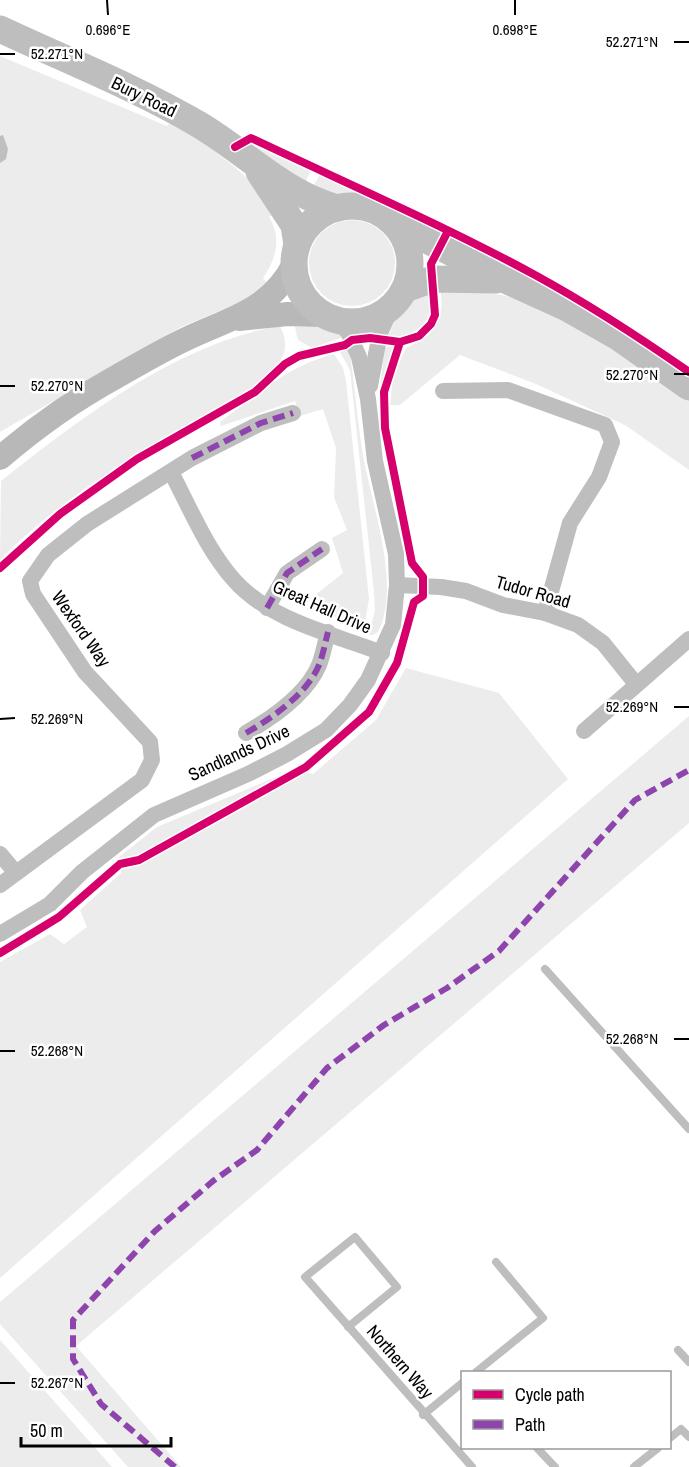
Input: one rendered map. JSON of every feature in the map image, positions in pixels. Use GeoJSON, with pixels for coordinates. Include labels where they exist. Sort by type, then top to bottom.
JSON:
{"type":"FeatureCollection","features":[{"type":"Feature","properties":{"kind":"main road","name":"Bury Road"},"geometry":{"type":"LineString","coordinates":[[0,29],[162,104],[250,158],[306,196],[338,208]]}},
{"type":"Feature","properties":{"kind":"main road","name":"Bury Road"},"geometry":{"type":"LineString","coordinates":[[250,158],[294,225],[296,254]]}},
{"type":"Feature","properties":{"kind":"main road"},"geometry":{"type":"LineString","coordinates":[[0,458],[41,424],[113,378],[186,339],[234,320],[267,299],[284,284],[296,254],[314,222],[338,208],[354,206],[369,208],[395,224],[503,279],[567,308],[618,337],[689,387]]}},
{"type":"Feature","properties":{"kind":"main road"},"geometry":{"type":"LineString","coordinates":[[395,224],[405,239],[410,255],[410,273],[399,298]]}},
{"type":"Feature","properties":{"kind":"main road"},"geometry":{"type":"LineString","coordinates":[[296,254],[296,280],[302,294],[331,318]]}},
{"type":"Feature","properties":{"kind":"main road"},"geometry":{"type":"LineString","coordinates":[[234,320],[288,314],[356,322],[376,318],[399,298],[433,279],[503,279]]}},
{"type":"Feature","properties":{"kind":"street","name":"Sandlands Drive"},"geometry":{"type":"LineString","coordinates":[[368,399],[380,333],[399,298]]}},
{"type":"Feature","properties":{"kind":"street","name":"Sandlands Drive"},"geometry":{"type":"LineString","coordinates":[[0,933],[50,904],[82,872],[154,815],[248,774],[326,730],[362,688],[382,653],[393,625],[397,585],[396,554],[375,461],[368,399],[359,357],[348,332],[331,318]]}},
{"type":"Feature","properties":{"kind":"street"},"geometry":{"type":"LineString","coordinates":[[443,392],[508,390],[604,425],[612,442],[599,477],[570,523],[545,613]]}},
{"type":"Feature","properties":{"kind":"street","name":"Wexford Way"},"geometry":{"type":"LineString","coordinates":[[0,885],[142,780],[152,760],[150,742],[85,672],[33,594],[30,581],[48,555],[87,524],[192,458],[251,428],[292,413]]}},
{"type":"Feature","properties":{"kind":"street","name":"Great Hall Drive"},"geometry":{"type":"LineString","coordinates":[[171,472],[211,546],[234,581],[267,608],[382,653]]}},
{"type":"Feature","properties":{"kind":"street"},"geometry":{"type":"LineString","coordinates":[[267,608],[287,573],[322,549]]}},
{"type":"Feature","properties":{"kind":"street","name":"Tudor Road"},"geometry":{"type":"LineString","coordinates":[[397,585],[441,587],[465,591],[503,605],[545,613],[578,626],[603,643],[636,684]]}},
{"type":"Feature","properties":{"kind":"street"},"geometry":{"type":"LineString","coordinates":[[246,733],[271,718],[303,688],[319,666],[328,632]]}},
{"type":"Feature","properties":{"kind":"street"},"geometry":{"type":"LineString","coordinates":[[584,731],[689,639]]}},
{"type":"Feature","properties":{"kind":"street"},"geometry":{"type":"LineString","coordinates":[[0,854],[16,873]]}},
{"type":"Feature","properties":{"kind":"lane"},"geometry":{"type":"LineString","coordinates":[[545,969],[689,1129]]}},
{"type":"Feature","properties":{"kind":"lane","name":"Northern Way"},"geometry":{"type":"LineString","coordinates":[[348,1327],[397,1287],[356,1237],[305,1277],[423,1415],[472,1467]]}},
{"type":"Feature","properties":{"kind":"lane"},"geometry":{"type":"LineString","coordinates":[[477,1371],[543,1318],[496,1262]]}},
{"type":"Feature","properties":{"kind":"lane"},"geometry":{"type":"LineString","coordinates":[[678,1350],[689,1362]]}},
{"type":"Feature","properties":{"kind":"lane"},"geometry":{"type":"LineString","coordinates":[[423,1415],[461,1384]]}},
{"type":"Feature","properties":{"kind":"lane"},"geometry":{"type":"LineString","coordinates":[[671,1436],[681,1429],[689,1437]]}},
{"type":"Feature","properties":{"kind":"lane"},"geometry":{"type":"LineString","coordinates":[[538,1449],[555,1467]]}},
{"type":"Feature","properties":{"kind":"lane"},"geometry":{"type":"LineString","coordinates":[[634,1467],[657,1449]]}},
{"type":"Feature","properties":{"kind":"shaded area"},"geometry":{"type":"Polygon","coordinates":[[[0,56],[167,126],[171,122],[229,162],[255,185],[278,212],[269,217],[275,233],[276,248],[263,278],[269,286],[236,304],[181,327],[0,432],[0,56]]]}},
{"type":"Feature","properties":{"kind":"shaded area"},"geometry":{"type":"Polygon","coordinates":[[[3,135],[8,149],[6,159],[0,163],[0,136],[3,135]]]}},
{"type":"Feature","properties":{"kind":"shaded area"},"geometry":{"type":"Polygon","coordinates":[[[252,141],[311,169],[304,187],[250,143],[252,141]]]}},
{"type":"Feature","properties":{"kind":"shaded area"},"geometry":{"type":"Polygon","coordinates":[[[320,174],[367,196],[311,191],[320,174]]]}},
{"type":"Feature","properties":{"kind":"shaded area"},"geometry":{"type":"Polygon","coordinates":[[[352,220],[376,227],[388,239],[395,263],[388,287],[376,299],[352,306],[328,299],[316,287],[309,263],[316,239],[328,227],[352,220]]]}},
{"type":"Feature","properties":{"kind":"shaded area"},"geometry":{"type":"Polygon","coordinates":[[[450,235],[529,274],[528,277],[445,244],[450,235]]]}},
{"type":"Feature","properties":{"kind":"shaded area"},"geometry":{"type":"Polygon","coordinates":[[[440,289],[496,294],[538,306],[605,342],[689,400],[689,470],[625,425],[536,384],[460,355],[400,405],[390,405],[393,377],[406,348],[424,338],[436,326],[441,310],[440,289]]]}},
{"type":"Feature","properties":{"kind":"shaded area"},"geometry":{"type":"Polygon","coordinates":[[[428,291],[431,301],[430,310],[422,325],[407,335],[388,337],[403,310],[428,291]]]}},
{"type":"Feature","properties":{"kind":"shaded area"},"geometry":{"type":"Polygon","coordinates":[[[294,323],[324,326],[343,337],[312,348],[298,340],[294,323]]]}},
{"type":"Feature","properties":{"kind":"shaded area"},"geometry":{"type":"Polygon","coordinates":[[[280,326],[285,339],[284,353],[270,373],[245,393],[151,446],[83,490],[40,523],[0,560],[1,481],[98,409],[132,386],[168,366],[242,335],[280,326]]]}},
{"type":"Feature","properties":{"kind":"shaded area"},"geometry":{"type":"Polygon","coordinates":[[[395,346],[380,387],[385,347],[395,346]]]}},
{"type":"Feature","properties":{"kind":"shaded area"},"geometry":{"type":"Polygon","coordinates":[[[349,349],[363,455],[386,568],[385,613],[378,632],[372,635],[369,635],[375,610],[374,592],[350,370],[340,352],[349,349]]]}},
{"type":"Feature","properties":{"kind":"shaded area"},"geometry":{"type":"Polygon","coordinates":[[[334,354],[343,368],[346,381],[369,599],[364,627],[308,608],[313,597],[343,573],[332,538],[347,530],[334,497],[336,448],[323,409],[300,416],[295,401],[221,426],[220,422],[287,373],[334,354]]]}},
{"type":"Feature","properties":{"kind":"shaded area"},"geometry":{"type":"Polygon","coordinates":[[[406,668],[499,693],[568,779],[0,1278],[0,962],[50,934],[64,944],[87,927],[80,910],[121,873],[119,857],[157,827],[295,769],[313,774],[376,720],[406,668]]]}},
{"type":"Feature","properties":{"kind":"shaded area"},"geometry":{"type":"Polygon","coordinates":[[[689,716],[689,823],[76,1346],[181,1467],[128,1467],[0,1324],[0,1302],[689,716]]]}},
{"type":"Feature","properties":{"kind":"shaded area"},"geometry":{"type":"Polygon","coordinates":[[[0,1340],[112,1467],[0,1467],[0,1340]]]}},
{"type":"Feature","properties":{"kind":"marked path"},"geometry":{"type":"LineString","coordinates":[[192,458],[261,423],[293,413]]}},
{"type":"Feature","properties":{"kind":"marked path"},"geometry":{"type":"LineString","coordinates":[[267,608],[287,573],[322,549]]}},
{"type":"Feature","properties":{"kind":"marked path"},"geometry":{"type":"LineString","coordinates":[[246,733],[277,713],[306,686],[319,665],[328,632]]}},
{"type":"Feature","properties":{"kind":"marked path"},"geometry":{"type":"LineString","coordinates":[[175,1467],[101,1404],[73,1359],[73,1320],[155,1231],[213,1181],[257,1150],[327,1068],[384,1025],[447,988],[499,951],[635,800],[689,770]]}},
{"type":"Feature","properties":{"kind":"cycle path"},"geometry":{"type":"LineString","coordinates":[[235,147],[251,138],[465,239],[574,297],[689,372]]}},
{"type":"Feature","properties":{"kind":"cycle path"},"geometry":{"type":"LineString","coordinates":[[0,568],[60,514],[137,459],[255,392],[285,364],[299,356],[345,345],[352,340],[370,338],[400,342],[419,336],[431,324],[435,315],[431,264],[448,231]]}},
{"type":"Feature","properties":{"kind":"cycle path"},"geometry":{"type":"LineString","coordinates":[[0,953],[59,917],[120,864],[139,860],[306,767],[369,712],[397,663],[414,602],[423,596],[423,577],[412,563],[385,428],[384,392],[400,342]]}}]}
